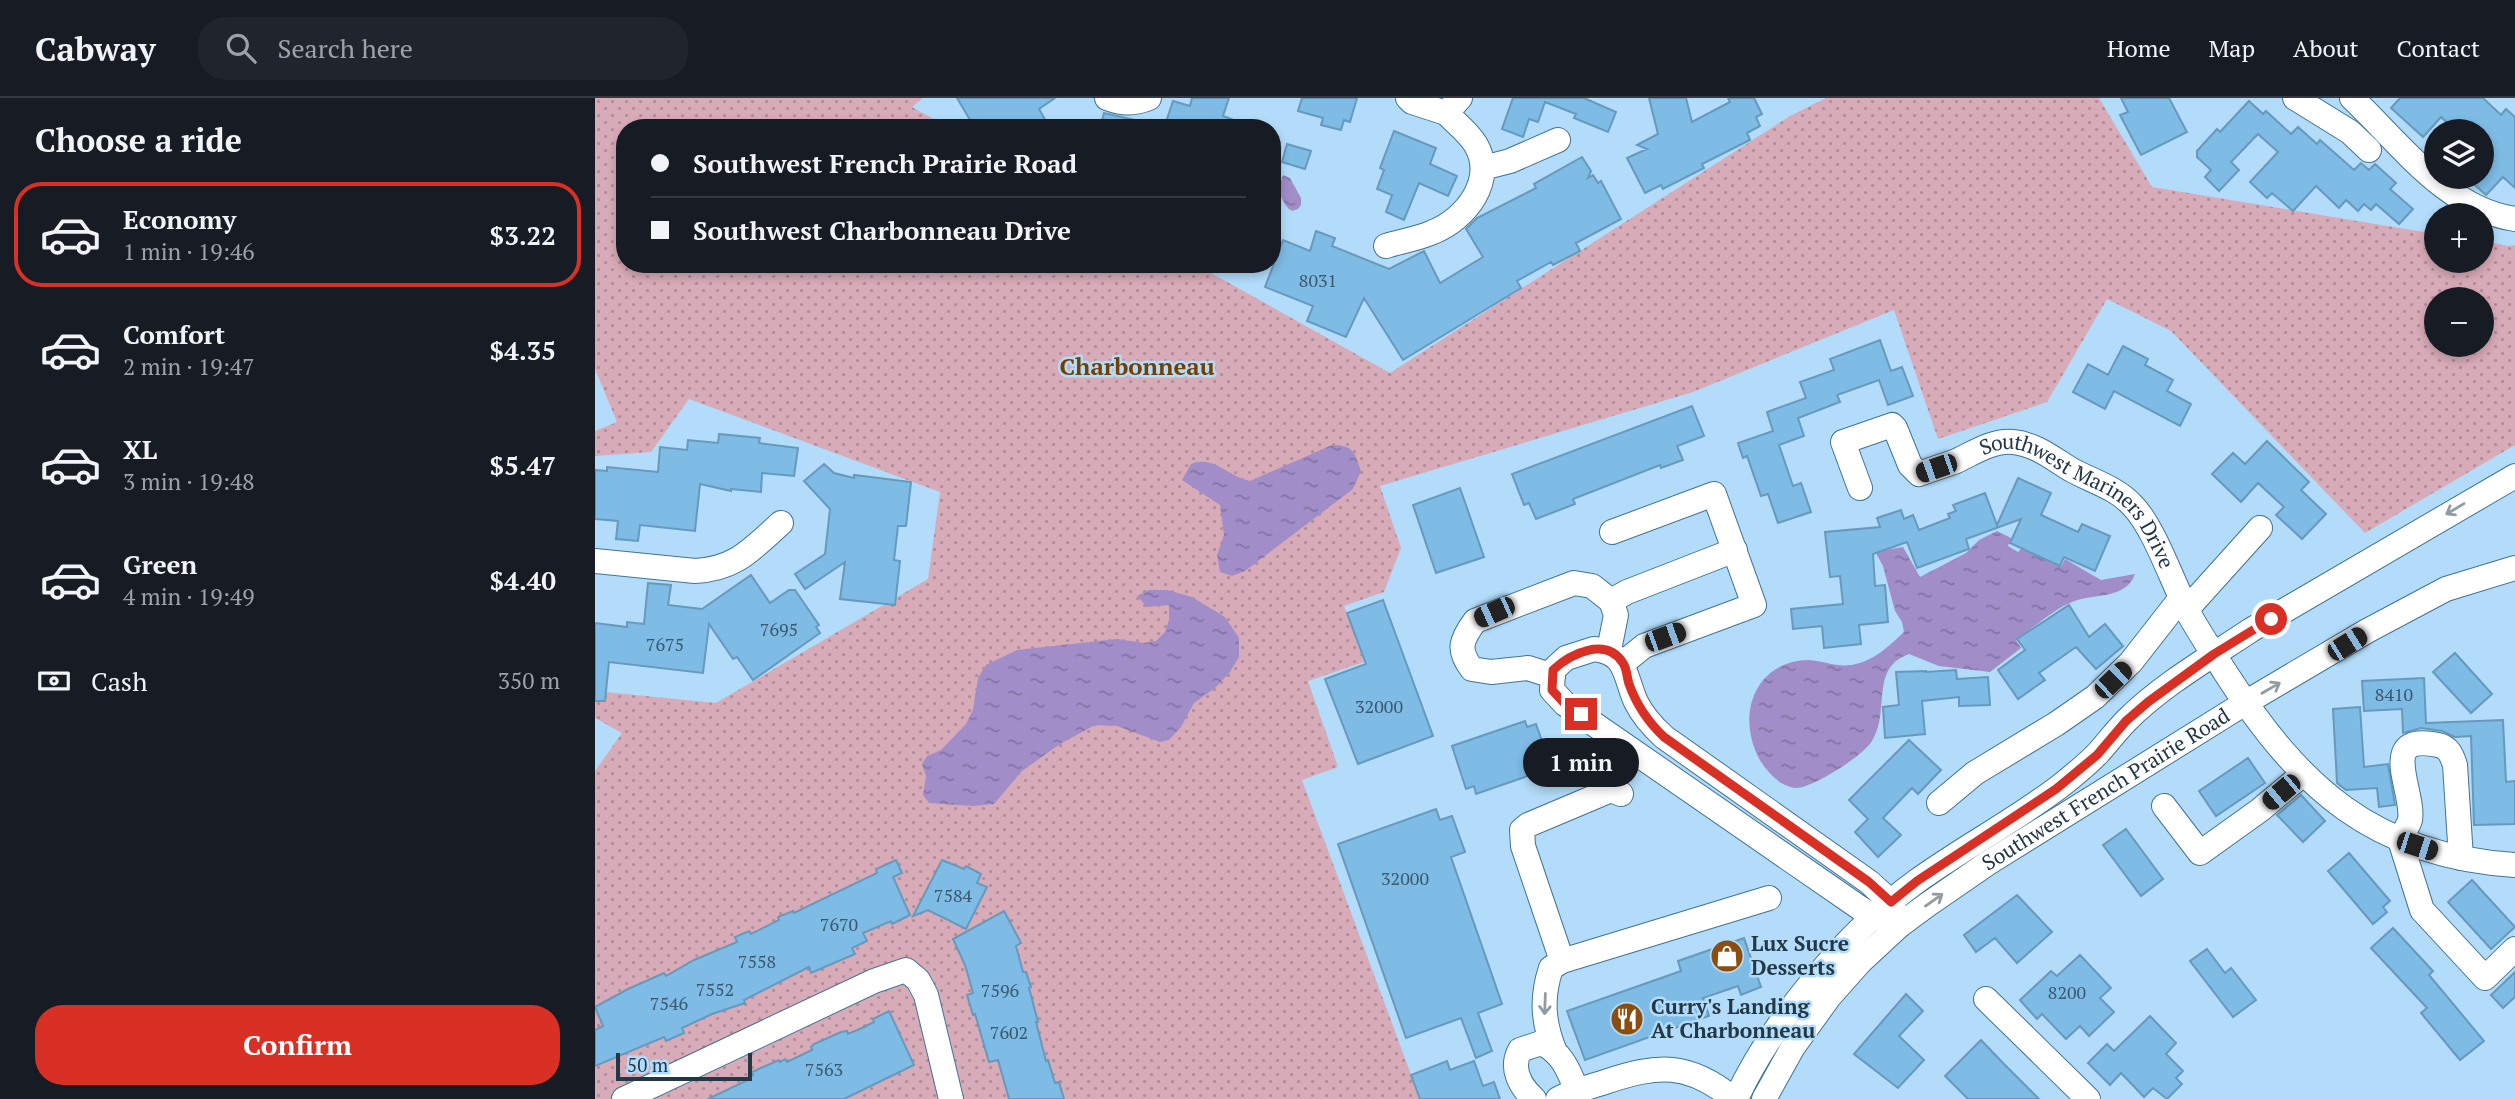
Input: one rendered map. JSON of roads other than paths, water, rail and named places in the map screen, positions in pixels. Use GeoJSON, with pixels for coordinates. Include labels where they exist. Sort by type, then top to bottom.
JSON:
{"type":"FeatureCollection","features":[{"type":"Feature","properties":{"kind":"street"},"geometry":{"type":"LineString","coordinates":[[1107,98],[1119,103],[1136,103],[1149,98]]}},
{"type":"Feature","properties":{"kind":"street"},"geometry":{"type":"LineString","coordinates":[[1386,246],[1432,233],[1459,216],[1471,203],[1479,188],[1483,168],[1476,146],[1453,106],[1412,102],[1408,98]]}},
{"type":"Feature","properties":{"kind":"street"},"geometry":{"type":"LineString","coordinates":[[2295,98],[2340,124],[2369,150]]}},
{"type":"Feature","properties":{"kind":"street"},"geometry":{"type":"LineString","coordinates":[[2352,98],[2453,194],[2487,214],[2515,219]]}},
{"type":"Feature","properties":{"kind":"street"},"geometry":{"type":"LineString","coordinates":[[1483,168],[1510,161],[1557,140]]}},
{"type":"Feature","properties":{"kind":"street","name":"Southwest Mariners Drive"},"geometry":{"type":"LineString","coordinates":[[1860,488],[1843,442],[1887,425],[1895,428],[1910,465],[1919,474],[1995,444],[2011,442],[2026,444],[2121,495],[2135,508],[2146,526],[2184,604],[2245,703],[2275,744],[2303,774],[2349,813],[2400,840],[2461,858],[2515,865]]}},
{"type":"Feature","properties":{"kind":"street","name":"Southwest French Prairie Road"},"geometry":{"type":"LineString","coordinates":[[1735,1099],[1774,1033],[1804,994],[1883,909],[1927,874],[2056,789],[2097,755],[2126,721],[2148,702],[2214,654],[2515,476]]}},
{"type":"Feature","properties":{"kind":"street"},"geometry":{"type":"LineString","coordinates":[[1612,532],[1714,494],[1754,605],[1616,657],[1594,649],[1566,658],[1553,670],[1552,690],[1565,704],[1883,909],[1900,925]]}},
{"type":"Feature","properties":{"kind":"street"},"geometry":{"type":"LineString","coordinates":[[595,561],[695,571],[711,570],[740,560],[781,523]]}},
{"type":"Feature","properties":{"kind":"street"},"geometry":{"type":"LineString","coordinates":[[1939,803],[1975,773],[2095,697],[2260,528]]}},
{"type":"Feature","properties":{"kind":"street"},"geometry":{"type":"LineString","coordinates":[[1612,601],[1627,592],[1735,550]]}},
{"type":"Feature","properties":{"kind":"street","name":"Southwest French Prairie Road"},"geometry":{"type":"LineString","coordinates":[[1764,1099],[1793,1047],[1829,998],[1860,962],[1900,925],[1988,863],[2245,703],[2367,631],[2446,589],[2515,568]]}},
{"type":"Feature","properties":{"kind":"street"},"geometry":{"type":"LineString","coordinates":[[1553,676],[1528,668],[1491,673],[1472,669],[1461,648],[1466,633],[1475,621],[1574,583],[1592,586],[1612,601],[1616,615],[1616,657],[1648,722],[1664,737],[1869,882],[1883,909]]}},
{"type":"Feature","properties":{"kind":"street"},"geometry":{"type":"LineString","coordinates":[[2461,858],[2455,765],[2451,753],[2442,746],[2412,745],[2405,750],[2401,762],[2410,819],[2400,840],[2422,910],[2485,978],[2515,949]]}},
{"type":"Feature","properties":{"kind":"street"},"geometry":{"type":"LineString","coordinates":[[2164,806],[2200,853],[2260,810],[2303,774]]}},
{"type":"Feature","properties":{"kind":"street"},"geometry":{"type":"LineString","coordinates":[[1562,961],[1523,846],[1522,830],[1528,825],[1611,790],[1621,794]]}},
{"type":"Feature","properties":{"kind":"street"},"geometry":{"type":"LineString","coordinates":[[1735,1099],[1698,1076],[1674,1069],[1658,1068],[1627,1075],[1568,1095],[1569,1070],[1555,1052],[1544,1022],[1544,1002],[1551,968],[1562,961],[1769,898]]}},
{"type":"Feature","properties":{"kind":"street"},"geometry":{"type":"LineString","coordinates":[[624,1099],[874,981],[906,970],[918,980],[926,995],[951,1099]]}},
{"type":"Feature","properties":{"kind":"street"},"geometry":{"type":"LineString","coordinates":[[1986,999],[2088,1099]]}},
{"type":"Feature","properties":{"kind":"street"},"geometry":{"type":"LineString","coordinates":[[1534,1099],[1518,1077],[1515,1058],[1520,1050],[1541,1043],[1555,1052]]}},
{"type":"Feature","properties":{"kind":"water"},"geometry":{"type":"Polygon","coordinates":[[[1283,175],[1290,178],[1301,198],[1298,209],[1292,211],[1284,203],[1281,198],[1283,175]]]}},
{"type":"Feature","properties":{"kind":"water"},"geometry":{"type":"Polygon","coordinates":[[[1332,445],[1345,446],[1355,454],[1361,471],[1353,489],[1245,571],[1232,576],[1220,572],[1217,555],[1224,535],[1220,505],[1182,480],[1191,464],[1214,464],[1250,481],[1332,445]]]}},
{"type":"Feature","properties":{"kind":"water"},"geometry":{"type":"Polygon","coordinates":[[[1870,527],[1879,530],[1885,550],[1903,547],[1920,577],[1966,553],[1979,540],[1997,531],[2011,538],[2008,546],[2018,552],[2021,549],[2061,567],[2065,559],[2101,580],[2135,574],[2131,582],[2117,592],[2080,599],[2051,614],[2016,640],[2021,648],[1990,672],[1939,666],[1909,654],[1897,661],[1889,669],[1885,680],[1877,729],[1867,747],[1849,762],[1814,783],[1804,787],[1791,787],[1781,783],[1764,766],[1751,738],[1751,703],[1763,681],[1771,672],[1795,661],[1846,665],[1866,661],[1880,653],[1904,632],[1902,622],[1895,611],[1883,566],[1865,533],[1870,527]]]}},
{"type":"Feature","properties":{"kind":"water"},"geometry":{"type":"Polygon","coordinates":[[[1149,590],[1167,590],[1192,597],[1225,617],[1239,638],[1239,657],[1230,672],[1215,688],[1194,703],[1181,727],[1169,740],[1160,742],[1117,726],[1095,725],[1060,744],[1022,771],[994,804],[973,806],[929,803],[923,795],[926,776],[922,764],[927,756],[941,750],[966,724],[973,710],[978,678],[986,665],[1017,650],[1117,639],[1144,643],[1156,641],[1165,632],[1169,620],[1169,605],[1147,607],[1137,596],[1149,590]]]}},
{"type":"Feature","properties":{"kind":"place","name":"Lux Sucre Desserts"},"geometry":{"type":"Point","coordinates":[1727,956]}},
{"type":"Feature","properties":{"kind":"place","name":"Curry's Landing At Charbonneau"},"geometry":{"type":"Point","coordinates":[1627,1019]}},
{"type":"Feature","properties":{"kind":"district","name":"Charbonneau"},"geometry":{"type":"Point","coordinates":[1137,367]}}]}
